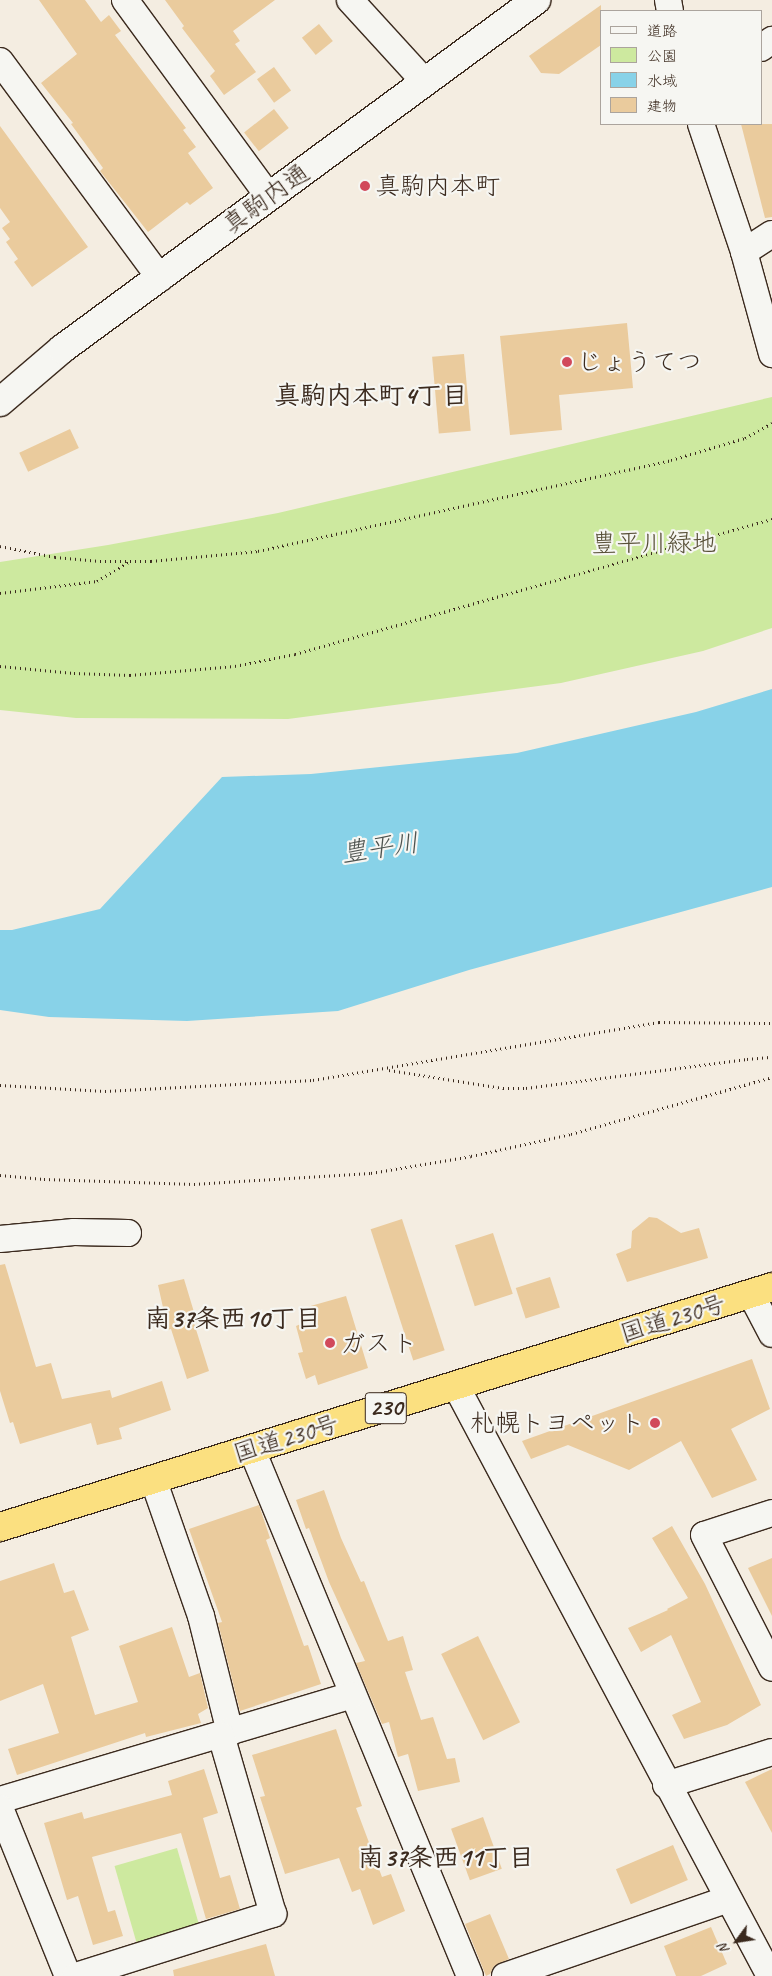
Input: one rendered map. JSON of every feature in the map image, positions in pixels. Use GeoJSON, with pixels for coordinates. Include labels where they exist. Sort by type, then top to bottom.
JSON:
{"type":"FeatureCollection","features":[{"type":"Feature","properties":{"kind":"highway","name":"国道230号"},"geometry":{"type":"LineString","coordinates":[[0,1527],[762,1291]]}},
{"type":"Feature","properties":{"kind":"street"},"geometry":{"type":"LineString","coordinates":[[125,0],[269,197]]}},
{"type":"Feature","properties":{"kind":"street"},"geometry":{"type":"LineString","coordinates":[[350,0],[425,82]]}},
{"type":"Feature","properties":{"kind":"street","name":"真駒内通"},"geometry":{"type":"LineString","coordinates":[[0,402],[62,348],[160,278],[536,0]]}},
{"type":"Feature","properties":{"kind":"street"},"geometry":{"type":"LineString","coordinates":[[0,61],[160,278]]}},
{"type":"Feature","properties":{"kind":"street"},"geometry":{"type":"LineString","coordinates":[[701,125],[744,252],[772,354]]}},
{"type":"Feature","properties":{"kind":"street"},"geometry":{"type":"LineString","coordinates":[[744,252],[772,234]]}},
{"type":"Feature","properties":{"kind":"street"},"geometry":{"type":"LineString","coordinates":[[0,1239],[74,1232],[128,1233]]}},
{"type":"Feature","properties":{"kind":"street"},"geometry":{"type":"LineString","coordinates":[[762,1291],[772,1334]]}},
{"type":"Feature","properties":{"kind":"street"},"geometry":{"type":"LineString","coordinates":[[456,1386],[666,1785],[770,1976]]}},
{"type":"Feature","properties":{"kind":"street"},"geometry":{"type":"LineString","coordinates":[[252,1450],[470,1976]]}},
{"type":"Feature","properties":{"kind":"street"},"geometry":{"type":"LineString","coordinates":[[76,1976],[273,1914],[225,1733],[201,1616],[154,1480]]}},
{"type":"Feature","properties":{"kind":"street"},"geometry":{"type":"LineString","coordinates":[[772,1513],[704,1535],[772,1668]]}},
{"type":"Feature","properties":{"kind":"street"},"geometry":{"type":"LineString","coordinates":[[0,1800],[352,1695]]}},
{"type":"Feature","properties":{"kind":"street"},"geometry":{"type":"LineString","coordinates":[[666,1785],[772,1752]]}},
{"type":"Feature","properties":{"kind":"street"},"geometry":{"type":"LineString","coordinates":[[0,1808],[68,1976]]}},
{"type":"Feature","properties":{"kind":"street"},"geometry":{"type":"LineString","coordinates":[[505,1976],[728,1899]]}},
{"type":"Feature","properties":{"kind":"path"},"geometry":{"type":"LineString","coordinates":[[0,546],[56,557],[130,561],[215,556],[258,551],[671,460],[745,438],[772,423]]}},
{"type":"Feature","properties":{"kind":"path"},"geometry":{"type":"LineString","coordinates":[[0,666],[130,675],[235,666],[295,654],[772,519]]}},
{"type":"Feature","properties":{"kind":"path"},"geometry":{"type":"LineString","coordinates":[[0,594],[97,581],[130,561]]}},
{"type":"Feature","properties":{"kind":"path"},"geometry":{"type":"LineString","coordinates":[[0,1085],[53,1090],[134,1090],[313,1080],[385,1070],[659,1022],[772,1024]]}},
{"type":"Feature","properties":{"kind":"path"},"geometry":{"type":"LineString","coordinates":[[385,1070],[503,1088],[526,1088],[772,1057]]}},
{"type":"Feature","properties":{"kind":"path"},"geometry":{"type":"LineString","coordinates":[[0,1175],[54,1180],[194,1184],[371,1173],[471,1156],[571,1134],[772,1077]]}},
{"type":"Feature","properties":{"kind":"green space","name":"豊平川緑地"},"geometry":{"type":"Polygon","coordinates":[[[772,397],[772,628],[703,651],[561,683],[288,719],[76,718],[0,710],[0,562],[108,545],[278,513],[772,397]]]}},
{"type":"Feature","properties":{"kind":"green space"},"geometry":{"type":"Polygon","coordinates":[[[177,1848],[199,1926],[137,1944],[115,1866],[177,1848]]]}},
{"type":"Feature","properties":{"kind":"water","name":"豊平川"},"geometry":{"type":"Polygon","coordinates":[[[772,689],[772,887],[469,970],[338,1011],[187,1021],[49,1017],[0,1010],[0,930],[12,930],[100,909],[222,777],[311,774],[517,753],[696,712],[772,689]]]}},
{"type":"Feature","properties":{"kind":"building"},"geometry":{"type":"Polygon","coordinates":[[[39,0],[85,0],[101,22],[109,15],[121,31],[115,35],[186,128],[183,130],[196,147],[188,153],[213,188],[190,205],[187,202],[148,232],[100,171],[103,168],[71,124],[73,123],[41,83],[77,54],[39,0]]]}},
{"type":"Feature","properties":{"kind":"building"},"geometry":{"type":"Polygon","coordinates":[[[165,0],[275,0],[233,31],[240,41],[235,44],[256,72],[224,95],[210,76],[215,71],[182,28],[184,26],[165,0]]]}},
{"type":"Feature","properties":{"kind":"building"},"geometry":{"type":"Polygon","coordinates":[[[601,5],[600,46],[559,74],[541,73],[529,56],[601,5]]]}},
{"type":"Feature","properties":{"kind":"building"},"geometry":{"type":"Polygon","coordinates":[[[319,24],[333,41],[316,55],[302,38],[319,24]]]}},
{"type":"Feature","properties":{"kind":"building"},"geometry":{"type":"Polygon","coordinates":[[[274,67],[291,90],[274,103],[257,79],[274,67]]]}},
{"type":"Feature","properties":{"kind":"building"},"geometry":{"type":"Polygon","coordinates":[[[274,109],[289,128],[259,151],[244,132],[274,109]]]}},
{"type":"Feature","properties":{"kind":"building"},"geometry":{"type":"Polygon","coordinates":[[[772,124],[772,217],[765,218],[741,125],[772,124]]]}},
{"type":"Feature","properties":{"kind":"building"},"geometry":{"type":"Polygon","coordinates":[[[0,126],[88,247],[32,287],[14,262],[18,259],[6,242],[10,239],[2,228],[10,222],[0,208],[0,126]]]}},
{"type":"Feature","properties":{"kind":"building","name":"じょうてつ"},"geometry":{"type":"Polygon","coordinates":[[[627,323],[633,388],[559,395],[562,430],[510,435],[500,336],[627,323]]]}},
{"type":"Feature","properties":{"kind":"building"},"geometry":{"type":"Polygon","coordinates":[[[464,354],[471,431],[439,433],[432,357],[464,354]]]}},
{"type":"Feature","properties":{"kind":"building"},"geometry":{"type":"Polygon","coordinates":[[[70,429],[79,448],[28,472],[19,453],[70,429]]]}},
{"type":"Feature","properties":{"kind":"building"},"geometry":{"type":"Polygon","coordinates":[[[649,1217],[657,1218],[681,1233],[699,1228],[708,1258],[627,1282],[616,1254],[631,1248],[632,1231],[649,1217]]]}},
{"type":"Feature","properties":{"kind":"building"},"geometry":{"type":"Polygon","coordinates":[[[402,1219],[445,1350],[413,1360],[371,1229],[402,1219]]]}},
{"type":"Feature","properties":{"kind":"building"},"geometry":{"type":"Polygon","coordinates":[[[493,1233],[513,1294],[475,1306],[455,1245],[493,1233]]]}},
{"type":"Feature","properties":{"kind":"building"},"geometry":{"type":"Polygon","coordinates":[[[5,1264],[36,1367],[51,1363],[62,1399],[110,1390],[112,1398],[162,1381],[171,1410],[119,1428],[122,1439],[97,1445],[91,1423],[20,1444],[13,1422],[10,1423],[0,1391],[0,1265],[5,1264]]]}},
{"type":"Feature","properties":{"kind":"building"},"geometry":{"type":"Polygon","coordinates":[[[550,1277],[560,1307],[526,1319],[516,1288],[550,1277]]]}},
{"type":"Feature","properties":{"kind":"building"},"geometry":{"type":"Polygon","coordinates":[[[184,1279],[197,1322],[194,1323],[209,1371],[187,1379],[171,1329],[168,1330],[158,1285],[184,1279]]]}},
{"type":"Feature","properties":{"kind":"building"},"geometry":{"type":"Polygon","coordinates":[[[346,1296],[368,1368],[318,1385],[315,1375],[306,1379],[298,1353],[303,1352],[296,1326],[303,1323],[300,1309],[346,1296]]]}},
{"type":"Feature","properties":{"kind":"building"},"geometry":{"type":"Polygon","coordinates":[[[752,1359],[770,1409],[731,1429],[757,1480],[712,1498],[681,1441],[629,1470],[568,1445],[531,1459],[522,1441],[752,1359]]]}},
{"type":"Feature","properties":{"kind":"building"},"geometry":{"type":"Polygon","coordinates":[[[324,1490],[341,1538],[361,1582],[364,1581],[388,1641],[403,1636],[413,1670],[405,1672],[421,1720],[433,1717],[447,1759],[455,1758],[460,1782],[418,1791],[408,1754],[398,1757],[389,1722],[382,1724],[356,1663],[365,1661],[329,1582],[309,1528],[306,1529],[296,1500],[324,1490]]]}},
{"type":"Feature","properties":{"kind":"building"},"geometry":{"type":"Polygon","coordinates":[[[259,1505],[270,1538],[266,1540],[304,1646],[308,1645],[321,1684],[240,1711],[218,1623],[222,1622],[189,1529],[259,1505]]]}},
{"type":"Feature","properties":{"kind":"building"},"geometry":{"type":"Polygon","coordinates":[[[672,1526],[705,1584],[761,1705],[727,1725],[684,1739],[672,1715],[701,1702],[671,1635],[641,1652],[628,1628],[668,1610],[688,1598],[652,1538],[672,1526]]]}},
{"type":"Feature","properties":{"kind":"building"},"geometry":{"type":"Polygon","coordinates":[[[772,1558],[772,1616],[748,1568],[772,1558]]]}},
{"type":"Feature","properties":{"kind":"building"},"geometry":{"type":"Polygon","coordinates":[[[54,1563],[64,1593],[74,1590],[89,1630],[71,1637],[95,1715],[138,1702],[119,1646],[172,1627],[189,1677],[200,1673],[208,1708],[198,1714],[201,1723],[146,1737],[145,1733],[17,1775],[8,1749],[59,1733],[43,1684],[0,1701],[0,1581],[54,1563]]]}},
{"type":"Feature","properties":{"kind":"building"},"geometry":{"type":"Polygon","coordinates":[[[478,1636],[520,1722],[483,1740],[441,1654],[478,1636]]]}},
{"type":"Feature","properties":{"kind":"building"},"geometry":{"type":"Polygon","coordinates":[[[336,1729],[362,1806],[356,1808],[382,1877],[391,1874],[405,1911],[373,1925],[360,1889],[352,1892],[339,1858],[285,1874],[260,1797],[265,1796],[252,1755],[336,1729]]]}},
{"type":"Feature","properties":{"kind":"building"},"geometry":{"type":"Polygon","coordinates":[[[204,1769],[218,1813],[203,1818],[220,1878],[230,1875],[240,1909],[206,1919],[181,1833],[92,1857],[108,1912],[115,1910],[123,1936],[93,1945],[78,1896],[67,1900],[44,1823],[82,1812],[84,1819],[172,1795],[168,1781],[204,1769]]]}},
{"type":"Feature","properties":{"kind":"building"},"geometry":{"type":"Polygon","coordinates":[[[772,1769],[772,1833],[745,1782],[772,1769]]]}},
{"type":"Feature","properties":{"kind":"building"},"geometry":{"type":"Polygon","coordinates":[[[483,1817],[502,1869],[470,1880],[451,1829],[483,1817]]]}},
{"type":"Feature","properties":{"kind":"building"},"geometry":{"type":"Polygon","coordinates":[[[673,1845],[688,1880],[631,1904],[616,1869],[673,1845]]]}},
{"type":"Feature","properties":{"kind":"building"},"geometry":{"type":"Polygon","coordinates":[[[490,1914],[509,1959],[494,1966],[490,1974],[486,1976],[465,1924],[490,1914]]]}},
{"type":"Feature","properties":{"kind":"building"},"geometry":{"type":"Polygon","coordinates":[[[711,1927],[727,1964],[701,1976],[676,1976],[664,1946],[711,1927]]]}},
{"type":"Feature","properties":{"kind":"building"},"geometry":{"type":"Polygon","coordinates":[[[266,1944],[275,1976],[174,1976],[173,1970],[266,1944]]]}},
{"type":"Feature","properties":{"kind":"place","name":"真駒内本町"},"geometry":{"type":"Point","coordinates":[365,186]}},
{"type":"Feature","properties":{"kind":"place","name":"じょうてつ"},"geometry":{"type":"Point","coordinates":[567,362]}},
{"type":"Feature","properties":{"kind":"place","name":"ガスト"},"geometry":{"type":"Point","coordinates":[330,1343]}},
{"type":"Feature","properties":{"kind":"place","name":"札幌トヨペット"},"geometry":{"type":"Point","coordinates":[655,1423]}},
{"type":"Feature","properties":{"kind":"district","name":"真駒内本町4丁目"},"geometry":{"type":"Point","coordinates":[371,396]}},
{"type":"Feature","properties":{"kind":"district","name":"南37条西10丁目"},"geometry":{"type":"Point","coordinates":[233,1319]}},
{"type":"Feature","properties":{"kind":"district","name":"南37条西11丁目"},"geometry":{"type":"Point","coordinates":[446,1858]}}]}
